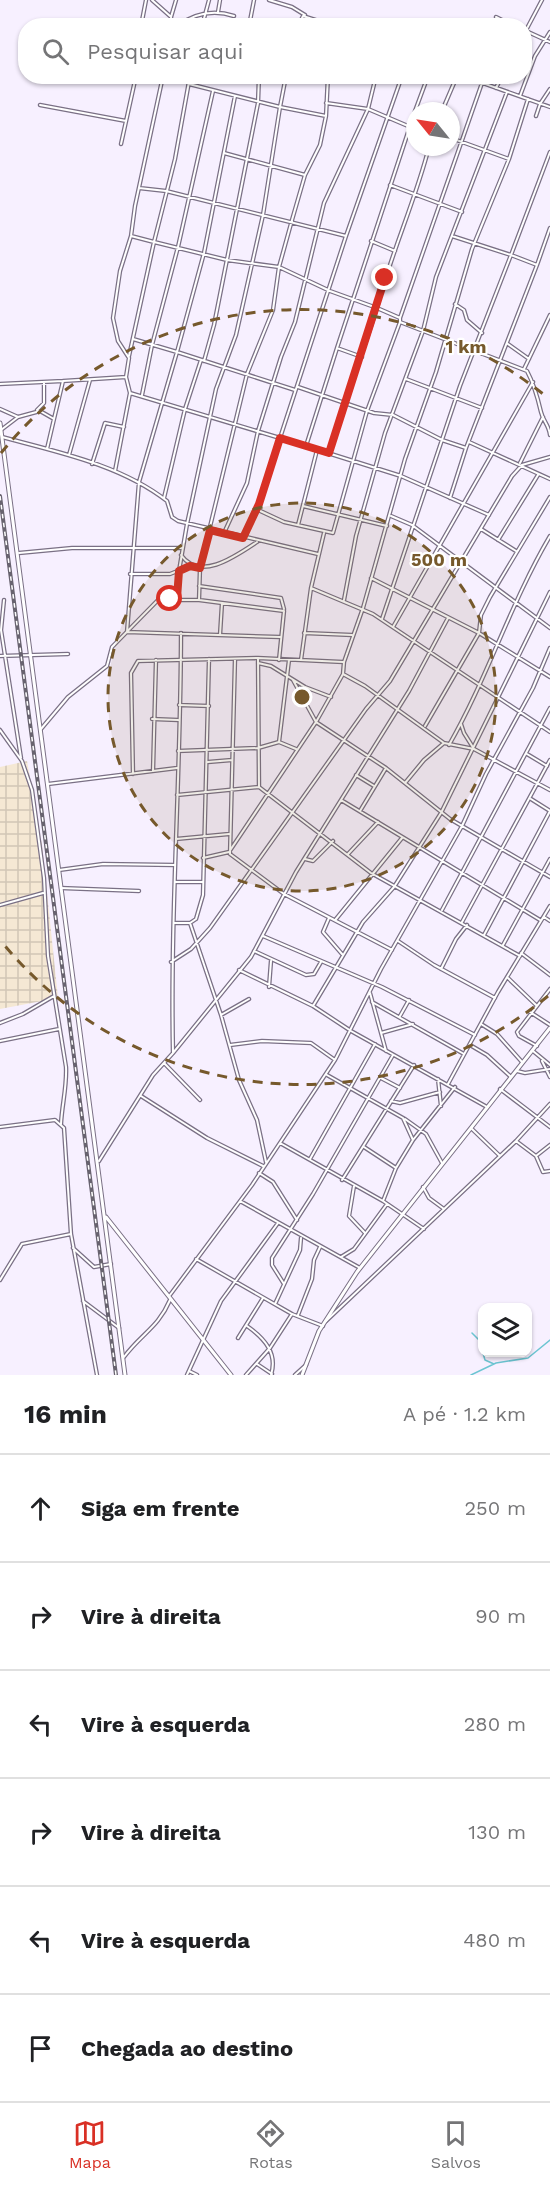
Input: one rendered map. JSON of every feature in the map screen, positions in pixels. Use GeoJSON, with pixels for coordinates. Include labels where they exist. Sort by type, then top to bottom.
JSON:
{"type":"FeatureCollection","features":[{"type":"Feature","properties":{"kind":"street"},"geometry":{"type":"LineString","coordinates":[[143,18],[146,0]]}},
{"type":"Feature","properties":{"kind":"street"},"geometry":{"type":"LineString","coordinates":[[152,0],[171,17],[176,0]]}},
{"type":"Feature","properties":{"kind":"street"},"geometry":{"type":"LineString","coordinates":[[203,18],[209,0]]}},
{"type":"Feature","properties":{"kind":"street"},"geometry":{"type":"LineString","coordinates":[[218,12],[220,0]]}},
{"type":"Feature","properties":{"kind":"street"},"geometry":{"type":"LineString","coordinates":[[251,18],[254,0]]}},
{"type":"Feature","properties":{"kind":"street"},"geometry":{"type":"LineString","coordinates":[[269,0],[292,7],[312,18]]}},
{"type":"Feature","properties":{"kind":"street"},"geometry":{"type":"LineString","coordinates":[[292,7],[296,0]]}},
{"type":"Feature","properties":{"kind":"street"},"geometry":{"type":"LineString","coordinates":[[532,19],[542,0]]}},
{"type":"Feature","properties":{"kind":"street"},"geometry":{"type":"LineString","coordinates":[[194,18],[204,13],[218,12],[234,16]]}},
{"type":"Feature","properties":{"kind":"street"},"geometry":{"type":"LineString","coordinates":[[302,18],[307,16]]}},
{"type":"Feature","properties":{"kind":"street"},"geometry":{"type":"LineString","coordinates":[[532,64],[550,32]]}},
{"type":"Feature","properties":{"kind":"street"},"geometry":{"type":"LineString","coordinates":[[532,35],[550,42]]}},
{"type":"Feature","properties":{"kind":"street"},"geometry":{"type":"LineString","coordinates":[[121,144],[134,84]]}},
{"type":"Feature","properties":{"kind":"street"},"geometry":{"type":"LineString","coordinates":[[129,358],[118,342],[113,318],[120,271],[131,236],[139,188],[162,84]]}},
{"type":"Feature","properties":{"kind":"street"},"geometry":{"type":"LineString","coordinates":[[115,471],[130,393],[126,378],[129,358],[189,84],[258,103],[326,116]]}},
{"type":"Feature","properties":{"kind":"street"},"geometry":{"type":"LineString","coordinates":[[164,498],[185,409],[202,360],[227,260],[258,103],[259,84]]}},
{"type":"Feature","properties":{"kind":"street"},"geometry":{"type":"LineString","coordinates":[[177,598],[182,548],[216,389],[237,335],[263,215],[284,84]]}},
{"type":"Feature","properties":{"kind":"street"},"geometry":{"type":"LineString","coordinates":[[199,600],[200,568],[234,424],[247,374],[273,310],[279,267],[305,175],[320,145],[326,116],[327,84]]}},
{"type":"Feature","properties":{"kind":"street"},"geometry":{"type":"LineString","coordinates":[[224,532],[247,483],[258,431],[295,321],[324,203],[368,109],[374,84]]}},
{"type":"Feature","properties":{"kind":"street"},"geometry":{"type":"LineString","coordinates":[[243,538],[256,509],[330,291],[346,236],[399,84]]}},
{"type":"Feature","properties":{"kind":"street"},"geometry":{"type":"LineString","coordinates":[[418,102],[425,84]]}},
{"type":"Feature","properties":{"kind":"street"},"geometry":{"type":"LineString","coordinates":[[446,102],[454,84]]}},
{"type":"Feature","properties":{"kind":"street"},"geometry":{"type":"LineString","coordinates":[[482,84],[460,142],[509,159]]}},
{"type":"Feature","properties":{"kind":"street"},"geometry":{"type":"LineString","coordinates":[[485,84],[550,107]]}},
{"type":"Feature","properties":{"kind":"street"},"geometry":{"type":"LineString","coordinates":[[496,88],[498,84]]}},
{"type":"Feature","properties":{"kind":"street"},"geometry":{"type":"LineString","coordinates":[[520,96],[524,84]]}},
{"type":"Feature","properties":{"kind":"street"},"geometry":{"type":"LineString","coordinates":[[536,116],[540,104],[550,89]]}},
{"type":"Feature","properties":{"kind":"street"},"geometry":{"type":"LineString","coordinates":[[142,395],[213,91]]}},
{"type":"Feature","properties":{"kind":"street"},"geometry":{"type":"LineString","coordinates":[[344,600],[361,519],[393,415],[423,330],[436,277],[507,92]]}},
{"type":"Feature","properties":{"kind":"street"},"geometry":{"type":"LineString","coordinates":[[127,633],[139,482],[164,402],[204,253],[235,96]]}},
{"type":"Feature","properties":{"kind":"street"},"geometry":{"type":"LineString","coordinates":[[203,858],[229,852],[316,722],[343,674],[344,662],[363,608],[416,425],[474,242],[509,159],[528,99]]}},
{"type":"Feature","properties":{"kind":"street"},"geometry":{"type":"LineString","coordinates":[[326,103],[368,109],[406,124]]}},
{"type":"Feature","properties":{"kind":"street"},"geometry":{"type":"LineString","coordinates":[[40,105],[126,121]]}},
{"type":"Feature","properties":{"kind":"street"},"geometry":{"type":"LineString","coordinates":[[306,446],[406,138]]}},
{"type":"Feature","properties":{"kind":"street"},"geometry":{"type":"LineString","coordinates":[[382,619],[456,399],[550,152]]}},
{"type":"Feature","properties":{"kind":"street"},"geometry":{"type":"LineString","coordinates":[[223,153],[271,164],[305,175]]}},
{"type":"Feature","properties":{"kind":"street"},"geometry":{"type":"LineString","coordinates":[[329,453],[395,251],[416,195],[427,156]]}},
{"type":"Feature","properties":{"kind":"street"},"geometry":{"type":"LineString","coordinates":[[256,509],[268,517],[333,533],[367,411],[455,156]]}},
{"type":"Feature","properties":{"kind":"street"},"geometry":{"type":"LineString","coordinates":[[390,185],[462,212]]}},
{"type":"Feature","properties":{"kind":"street"},"geometry":{"type":"LineString","coordinates":[[139,188],[166,191],[236,209],[292,220],[346,236]]}},
{"type":"Feature","properties":{"kind":"street"},"geometry":{"type":"LineString","coordinates":[[450,498],[466,448],[508,344],[550,228]]}},
{"type":"Feature","properties":{"kind":"street"},"geometry":{"type":"LineString","coordinates":[[131,236],[227,260],[279,267],[423,330],[524,369],[533,382],[550,435]]}},
{"type":"Feature","properties":{"kind":"street"},"geometry":{"type":"LineString","coordinates":[[452,236],[537,266]]}},
{"type":"Feature","properties":{"kind":"street"},"geometry":{"type":"LineString","coordinates":[[371,241],[395,251]]}},
{"type":"Feature","properties":{"kind":"street"},"geometry":{"type":"LineString","coordinates":[[455,304],[464,310],[467,320],[482,333]]}},
{"type":"Feature","properties":{"kind":"street"},"geometry":{"type":"LineString","coordinates":[[524,369],[550,315]]}},
{"type":"Feature","properties":{"kind":"street"},"geometry":{"type":"LineString","coordinates":[[133,339],[367,411],[393,415],[442,440],[466,448]]}},
{"type":"Feature","properties":{"kind":"street"},"geometry":{"type":"LineString","coordinates":[[508,344],[529,359]]}},
{"type":"Feature","properties":{"kind":"street"},"geometry":{"type":"LineString","coordinates":[[337,348],[362,357]]}},
{"type":"Feature","properties":{"kind":"street"},"geometry":{"type":"LineString","coordinates":[[0,384],[126,378]]}},
{"type":"Feature","properties":{"kind":"street"},"geometry":{"type":"LineString","coordinates":[[406,379],[482,408]]}},
{"type":"Feature","properties":{"kind":"street"},"geometry":{"type":"LineString","coordinates":[[69,456],[90,380]]}},
{"type":"Feature","properties":{"kind":"street"},"geometry":{"type":"LineString","coordinates":[[47,448],[63,381]]}},
{"type":"Feature","properties":{"kind":"street"},"geometry":{"type":"LineString","coordinates":[[1,430],[18,417],[35,411],[44,403],[44,382]]}},
{"type":"Feature","properties":{"kind":"street"},"geometry":{"type":"LineString","coordinates":[[393,627],[533,382]]}},
{"type":"Feature","properties":{"kind":"street"},"geometry":{"type":"LineString","coordinates":[[130,393],[401,476],[489,515]]}},
{"type":"Feature","properties":{"kind":"street"},"geometry":{"type":"LineString","coordinates":[[0,409],[18,417]]}},
{"type":"Feature","properties":{"kind":"street"},"geometry":{"type":"LineString","coordinates":[[35,411],[54,418]]}},
{"type":"Feature","properties":{"kind":"street"},"geometry":{"type":"LineString","coordinates":[[171,962],[196,944],[377,694],[390,681],[521,464],[543,417]]}},
{"type":"Feature","properties":{"kind":"street"},"geometry":{"type":"LineString","coordinates":[[0,423],[19,553],[58,870],[99,1161],[125,1375]]}},
{"type":"Feature","properties":{"kind":"street"},"geometry":{"type":"LineString","coordinates":[[92,464],[105,423],[124,427]]}},
{"type":"Feature","properties":{"kind":"street"},"geometry":{"type":"LineString","coordinates":[[2,436],[47,448],[115,471],[139,482],[170,503],[174,519],[187,524],[257,542],[318,554]]}},
{"type":"Feature","properties":{"kind":"street"},"geometry":{"type":"LineString","coordinates":[[469,442],[550,479]]}},
{"type":"Feature","properties":{"kind":"street"},"geometry":{"type":"LineString","coordinates":[[298,525],[317,450]]}},
{"type":"Feature","properties":{"kind":"street"},"geometry":{"type":"LineString","coordinates":[[521,464],[550,457]]}},
{"type":"Feature","properties":{"kind":"street"},"geometry":{"type":"LineString","coordinates":[[498,540],[538,475]]}},
{"type":"Feature","properties":{"kind":"street"},"geometry":{"type":"LineString","coordinates":[[425,726],[479,633],[481,615],[496,587],[503,579],[516,551],[550,497]]}},
{"type":"Feature","properties":{"kind":"street"},"geometry":{"type":"LineString","coordinates":[[303,506],[387,526]]}},
{"type":"Feature","properties":{"kind":"street"},"geometry":{"type":"LineString","coordinates":[[390,515],[414,526],[550,628]]}},
{"type":"Feature","properties":{"kind":"street"},"geometry":{"type":"LineString","coordinates":[[481,529],[516,551]]}},
{"type":"Feature","properties":{"kind":"street"},"geometry":{"type":"LineString","coordinates":[[301,660],[311,588],[324,532]]}},
{"type":"Feature","properties":{"kind":"street"},"geometry":{"type":"LineString","coordinates":[[449,745],[498,646],[501,630],[550,536]]}},
{"type":"Feature","properties":{"kind":"street"},"geometry":{"type":"LineString","coordinates":[[130,574],[170,574],[190,566],[200,568],[237,555],[257,542]]}},
{"type":"Feature","properties":{"kind":"street"},"geometry":{"type":"LineString","coordinates":[[19,553],[135,547],[182,548]]}},
{"type":"Feature","properties":{"kind":"street"},"geometry":{"type":"LineString","coordinates":[[181,555],[190,566]]}},
{"type":"Feature","properties":{"kind":"street"},"geometry":{"type":"LineString","coordinates":[[371,578],[479,633],[518,659],[550,676]]}},
{"type":"Feature","properties":{"kind":"street"},"geometry":{"type":"LineString","coordinates":[[199,586],[282,598],[284,611],[279,660]]}},
{"type":"Feature","properties":{"kind":"street"},"geometry":{"type":"LineString","coordinates":[[311,588],[363,608],[382,619],[550,732]]}},
{"type":"Feature","properties":{"kind":"street"},"geometry":{"type":"LineString","coordinates":[[313,1006],[357,931],[367,916],[394,887],[441,813],[550,592]]}},
{"type":"Feature","properties":{"kind":"street"},"geometry":{"type":"LineString","coordinates":[[40,730],[68,697],[107,666],[112,647],[156,601],[177,598],[284,611]]}},
{"type":"Feature","properties":{"kind":"street"},"geometry":{"type":"LineString","coordinates":[[4,600],[1,630],[22,761],[32,790],[44,878],[43,894],[54,996],[67,1086],[61,1124],[67,1150],[71,1234],[97,1375]]}},
{"type":"Feature","properties":{"kind":"street"},"geometry":{"type":"LineString","coordinates":[[220,635],[222,603]]}},
{"type":"Feature","properties":{"kind":"street"},"geometry":{"type":"LineString","coordinates":[[99,1161],[164,1063],[254,951],[304,858],[398,710],[431,652],[447,618]]}},
{"type":"Feature","properties":{"kind":"street"},"geometry":{"type":"LineString","coordinates":[[127,633],[281,637]]}},
{"type":"Feature","properties":{"kind":"street"},"geometry":{"type":"LineString","coordinates":[[173,1053],[171,962],[176,882],[181,633]]}},
{"type":"Feature","properties":{"kind":"street"},"geometry":{"type":"LineString","coordinates":[[304,633],[354,636]]}},
{"type":"Feature","properties":{"kind":"street"},"geometry":{"type":"LineString","coordinates":[[123,1359],[139,1338],[159,1323],[169,1299],[240,1201],[326,1075],[392,950],[462,826],[550,648]]}},
{"type":"Feature","properties":{"kind":"street"},"geometry":{"type":"LineString","coordinates":[[0,656],[30,653],[68,654]]}},
{"type":"Feature","properties":{"kind":"street"},"geometry":{"type":"LineString","coordinates":[[134,774],[132,668],[138,661],[258,658],[344,662]]}},
{"type":"Feature","properties":{"kind":"street"},"geometry":{"type":"LineString","coordinates":[[258,658],[259,787]]}},
{"type":"Feature","properties":{"kind":"street"},"geometry":{"type":"LineString","coordinates":[[174,923],[190,923],[198,915],[203,882],[209,659]]}},
{"type":"Feature","properties":{"kind":"street"},"geometry":{"type":"LineString","coordinates":[[235,659],[229,852],[284,894],[392,950]]}},
{"type":"Feature","properties":{"kind":"street"},"geometry":{"type":"LineString","coordinates":[[153,771],[152,719],[156,660]]}},
{"type":"Feature","properties":{"kind":"street"},"geometry":{"type":"LineString","coordinates":[[279,742],[289,660]]}},
{"type":"Feature","properties":{"kind":"street"},"geometry":{"type":"LineString","coordinates":[[258,663],[276,668],[293,681],[332,697]]}},
{"type":"Feature","properties":{"kind":"street"},"geometry":{"type":"LineString","coordinates":[[343,674],[425,726],[444,743],[474,749],[550,790]]}},
{"type":"Feature","properties":{"kind":"street"},"geometry":{"type":"LineString","coordinates":[[293,681],[316,722],[386,768],[441,813],[550,877]]}},
{"type":"Feature","properties":{"kind":"street"},"geometry":{"type":"LineString","coordinates":[[179,705],[209,706]]}},
{"type":"Feature","properties":{"kind":"street"},"geometry":{"type":"LineString","coordinates":[[442,910],[550,708]]}},
{"type":"Feature","properties":{"kind":"street"},"geometry":{"type":"LineString","coordinates":[[152,719],[178,720]]}},
{"type":"Feature","properties":{"kind":"street"},"geometry":{"type":"LineString","coordinates":[[461,724],[467,741],[474,749]]}},
{"type":"Feature","properties":{"kind":"street"},"geometry":{"type":"LineString","coordinates":[[0,730],[22,761]]}},
{"type":"Feature","properties":{"kind":"street"},"geometry":{"type":"LineString","coordinates":[[178,751],[258,748],[279,742],[296,750]]}},
{"type":"Feature","properties":{"kind":"street"},"geometry":{"type":"LineString","coordinates":[[405,784],[424,760],[444,743]]}},
{"type":"Feature","properties":{"kind":"street"},"geometry":{"type":"LineString","coordinates":[[526,753],[547,766]]}},
{"type":"Feature","properties":{"kind":"street"},"geometry":{"type":"LineString","coordinates":[[208,762],[232,760]]}},
{"type":"Feature","properties":{"kind":"street"},"geometry":{"type":"LineString","coordinates":[[462,922],[540,784],[550,760]]}},
{"type":"Feature","properties":{"kind":"street"},"geometry":{"type":"LineString","coordinates":[[48,784],[177,768]]}},
{"type":"Feature","properties":{"kind":"street"},"geometry":{"type":"LineString","coordinates":[[360,811],[386,768]]}},
{"type":"Feature","properties":{"kind":"street"},"geometry":{"type":"LineString","coordinates":[[356,775],[374,787]]}},
{"type":"Feature","properties":{"kind":"street"},"geometry":{"type":"LineString","coordinates":[[177,795],[259,787],[371,873],[521,954],[550,975]]}},
{"type":"Feature","properties":{"kind":"street"},"geometry":{"type":"LineString","coordinates":[[484,935],[550,811],[531,799]]}},
{"type":"Feature","properties":{"kind":"street"},"geometry":{"type":"LineString","coordinates":[[341,800],[540,920]]}},
{"type":"Feature","properties":{"kind":"street"},"geometry":{"type":"LineString","coordinates":[[348,854],[378,822]]}},
{"type":"Feature","properties":{"kind":"street"},"geometry":{"type":"LineString","coordinates":[[176,839],[229,834]]}},
{"type":"Feature","properties":{"kind":"street"},"geometry":{"type":"LineString","coordinates":[[336,920],[371,873],[403,837]]}},
{"type":"Feature","properties":{"kind":"street"},"geometry":{"type":"LineString","coordinates":[[304,858],[313,861],[333,842]]}},
{"type":"Feature","properties":{"kind":"street"},"geometry":{"type":"LineString","coordinates":[[503,945],[550,859]]}},
{"type":"Feature","properties":{"kind":"street"},"geometry":{"type":"LineString","coordinates":[[58,870],[103,864],[175,865]]}},
{"type":"Feature","properties":{"kind":"street"},"geometry":{"type":"LineString","coordinates":[[176,882],[203,882]]}},
{"type":"Feature","properties":{"kind":"street"},"geometry":{"type":"LineString","coordinates":[[61,888],[139,891]]}},
{"type":"Feature","properties":{"kind":"street"},"geometry":{"type":"LineString","coordinates":[[0,905],[43,894]]}},
{"type":"Feature","properties":{"kind":"street"},"geometry":{"type":"LineString","coordinates":[[448,1084],[507,977],[550,906]]}},
{"type":"Feature","properties":{"kind":"street"},"geometry":{"type":"LineString","coordinates":[[544,917],[550,921]]}},
{"type":"Feature","properties":{"kind":"street"},"geometry":{"type":"LineString","coordinates":[[329,918],[323,932],[342,954]]}},
{"type":"Feature","properties":{"kind":"street"},"geometry":{"type":"LineString","coordinates":[[190,923],[221,1015],[239,1080],[257,1120],[266,1162]]}},
{"type":"Feature","properties":{"kind":"street"},"geometry":{"type":"LineString","coordinates":[[441,969],[456,939],[467,925]]}},
{"type":"Feature","properties":{"kind":"street"},"geometry":{"type":"LineString","coordinates":[[262,936],[409,1000],[475,1035]]}},
{"type":"Feature","properties":{"kind":"street"},"geometry":{"type":"LineString","coordinates":[[398,941],[441,969],[495,998]]}},
{"type":"Feature","properties":{"kind":"street"},"geometry":{"type":"LineString","coordinates":[[254,951],[271,961],[309,975],[314,974],[321,962]]}},
{"type":"Feature","properties":{"kind":"street"},"geometry":{"type":"LineString","coordinates":[[269,987],[271,961]]}},
{"type":"Feature","properties":{"kind":"street"},"geometry":{"type":"LineString","coordinates":[[239,970],[269,987],[313,1006],[351,1031],[455,1087],[487,1107]]}},
{"type":"Feature","properties":{"kind":"street"},"geometry":{"type":"LineString","coordinates":[[507,977],[536,1005]]}},
{"type":"Feature","properties":{"kind":"street"},"geometry":{"type":"LineString","coordinates":[[537,1046],[517,1034],[530,1012],[550,989]]}},
{"type":"Feature","properties":{"kind":"street"},"geometry":{"type":"LineString","coordinates":[[369,993],[386,1051]]}},
{"type":"Feature","properties":{"kind":"street"},"geometry":{"type":"LineString","coordinates":[[0,1023],[23,1014],[54,996]]}},
{"type":"Feature","properties":{"kind":"street"},"geometry":{"type":"LineString","coordinates":[[221,1015],[249,999]]}},
{"type":"Feature","properties":{"kind":"street"},"geometry":{"type":"LineString","coordinates":[[400,1016],[409,1000]]}},
{"type":"Feature","properties":{"kind":"street"},"geometry":{"type":"LineString","coordinates":[[372,1002],[464,1054]]}},
{"type":"Feature","properties":{"kind":"street"},"geometry":{"type":"LineString","coordinates":[[302,1375],[319,1332],[360,1268],[510,1076],[546,1034],[550,1027],[530,1012]]}},
{"type":"Feature","properties":{"kind":"street"},"geometry":{"type":"LineString","coordinates":[[381,1034],[413,1024]]}},
{"type":"Feature","properties":{"kind":"street"},"geometry":{"type":"LineString","coordinates":[[481,1024],[497,1034],[523,1063]]}},
{"type":"Feature","properties":{"kind":"street"},"geometry":{"type":"LineString","coordinates":[[0,1041],[60,1029]]}},
{"type":"Feature","properties":{"kind":"street"},"geometry":{"type":"LineString","coordinates":[[546,1034],[550,1036]]}},
{"type":"Feature","properties":{"kind":"street"},"geometry":{"type":"LineString","coordinates":[[230,1045],[255,1041],[311,1043],[335,1060]]}},
{"type":"Feature","properties":{"kind":"street"},"geometry":{"type":"LineString","coordinates":[[310,1160],[375,1044]]}},
{"type":"Feature","properties":{"kind":"street"},"geometry":{"type":"LineString","coordinates":[[469,1044],[487,1054],[510,1076]]}},
{"type":"Feature","properties":{"kind":"street"},"geometry":{"type":"LineString","coordinates":[[533,1051],[549,1068],[550,1077]]}},
{"type":"Feature","properties":{"kind":"street"},"geometry":{"type":"LineString","coordinates":[[284,1284],[271,1260],[327,1170],[393,1055]]}},
{"type":"Feature","properties":{"kind":"street"},"geometry":{"type":"LineString","coordinates":[[541,1059],[549,1068]]}},
{"type":"Feature","properties":{"kind":"street"},"geometry":{"type":"LineString","coordinates":[[164,1063],[200,1100]]}},
{"type":"Feature","properties":{"kind":"street"},"geometry":{"type":"LineString","coordinates":[[342,1180],[414,1065]]}},
{"type":"Feature","properties":{"kind":"street"},"geometry":{"type":"LineString","coordinates":[[515,1070],[525,1073],[549,1068]]}},
{"type":"Feature","properties":{"kind":"street"},"geometry":{"type":"LineString","coordinates":[[326,1075],[421,1130],[434,1146],[442,1163]]}},
{"type":"Feature","properties":{"kind":"street"},"geometry":{"type":"LineString","coordinates":[[381,1078],[400,1088]]}},
{"type":"Feature","properties":{"kind":"street"},"geometry":{"type":"LineString","coordinates":[[438,1079],[441,1106]]}},
{"type":"Feature","properties":{"kind":"street"},"geometry":{"type":"LineString","coordinates":[[383,1201],[396,1168],[413,1140],[455,1087]]}},
{"type":"Feature","properties":{"kind":"street"},"geometry":{"type":"LineString","coordinates":[[500,1089],[550,1126]]}},
{"type":"Feature","properties":{"kind":"street"},"geometry":{"type":"LineString","coordinates":[[392,1101],[400,1104],[440,1092]]}},
{"type":"Feature","properties":{"kind":"street"},"geometry":{"type":"LineString","coordinates":[[141,1096],[207,1138],[263,1166]]}},
{"type":"Feature","properties":{"kind":"street"},"geometry":{"type":"LineString","coordinates":[[326,1321],[516,1142],[550,1104]]}},
{"type":"Feature","properties":{"kind":"street"},"geometry":{"type":"LineString","coordinates":[[403,1118],[413,1140]]}},
{"type":"Feature","properties":{"kind":"street"},"geometry":{"type":"LineString","coordinates":[[0,1127],[50,1120],[61,1124]]}},
{"type":"Feature","properties":{"kind":"street"},"geometry":{"type":"LineString","coordinates":[[471,1128],[500,1156]]}},
{"type":"Feature","properties":{"kind":"street"},"geometry":{"type":"LineString","coordinates":[[279,1142],[342,1180],[383,1201],[424,1229]]}},
{"type":"Feature","properties":{"kind":"street"},"geometry":{"type":"LineString","coordinates":[[516,1142],[536,1156],[541,1169],[547,1173],[550,1171]]}},
{"type":"Feature","properties":{"kind":"street"},"geometry":{"type":"LineString","coordinates":[[536,1156],[550,1145]]}},
{"type":"Feature","properties":{"kind":"street"},"geometry":{"type":"LineString","coordinates":[[364,1147],[396,1168]]}},
{"type":"Feature","properties":{"kind":"street"},"geometry":{"type":"LineString","coordinates":[[259,1173],[273,1182],[297,1220]]}},
{"type":"Feature","properties":{"kind":"street"},"geometry":{"type":"LineString","coordinates":[[354,1186],[349,1216],[366,1234]]}},
{"type":"Feature","properties":{"kind":"street"},"geometry":{"type":"LineString","coordinates":[[423,1187],[429,1198],[444,1209]]}},
{"type":"Feature","properties":{"kind":"street"},"geometry":{"type":"LineString","coordinates":[[240,1201],[360,1268]]}},
{"type":"Feature","properties":{"kind":"street"},"geometry":{"type":"LineString","coordinates":[[341,1257],[354,1249],[387,1204]]}},
{"type":"Feature","properties":{"kind":"street"},"geometry":{"type":"LineString","coordinates":[[105,1215],[231,1375]]}},
{"type":"Feature","properties":{"kind":"street"},"geometry":{"type":"LineString","coordinates":[[197,1375],[187,1373],[215,1312],[233,1281],[278,1223]]}},
{"type":"Feature","properties":{"kind":"street"},"geometry":{"type":"LineString","coordinates":[[0,1280],[22,1244],[71,1234]]}},
{"type":"Feature","properties":{"kind":"street"},"geometry":{"type":"LineString","coordinates":[[275,1304],[300,1250],[301,1237]]}},
{"type":"Feature","properties":{"kind":"street"},"geometry":{"type":"LineString","coordinates":[[298,1315],[312,1279],[314,1260],[320,1247]]}},
{"type":"Feature","properties":{"kind":"street"},"geometry":{"type":"LineString","coordinates":[[73,1248],[94,1267],[111,1264]]}},
{"type":"Feature","properties":{"kind":"street"},"geometry":{"type":"LineString","coordinates":[[196,1259],[292,1314],[323,1326]]}},
{"type":"Feature","properties":{"kind":"street"},"geometry":{"type":"LineString","coordinates":[[238,1338],[263,1298]]}},
{"type":"Feature","properties":{"kind":"street"},"geometry":{"type":"LineString","coordinates":[[83,1301],[119,1328]]}},
{"type":"Feature","properties":{"kind":"street"},"geometry":{"type":"LineString","coordinates":[[246,1375],[270,1348],[292,1314]]}},
{"type":"Feature","properties":{"kind":"street"},"geometry":{"type":"LineString","coordinates":[[316,1324],[319,1332]]}},
{"type":"Feature","properties":{"kind":"street"},"geometry":{"type":"LineString","coordinates":[[247,1326],[270,1348],[274,1364],[272,1375],[257,1365]]}},
{"type":"Feature","properties":{"kind":"street"},"geometry":{"type":"LineString","coordinates":[[295,1375],[306,1365]]}},
{"type":"Feature","properties":{"kind":"shaded area"},"geometry":{"type":"Polygon","coordinates":[[[27,761],[42,845],[58,998],[0,1009],[0,767],[27,761]]]}},
{"type":"Feature","properties":{"kind":"waterway"},"geometry":{"type":"LineString","coordinates":[[472,1333],[479,1340],[485,1360],[494,1364]]}},
{"type":"Feature","properties":{"kind":"waterway"},"geometry":{"type":"LineString","coordinates":[[471,1375],[496,1363],[528,1358],[550,1340]]}},
{"type":"Feature","properties":{"kind":"railway"},"geometry":{"type":"LineString","coordinates":[[0,496],[116,1375]]}},
{"type":"Feature","properties":{"kind":"route"},"geometry":{"type":"LineString","coordinates":[[170,599],[177,598],[179,571],[190,566],[200,568],[210,530],[243,538],[259,504],[261,490],[280,438],[329,453],[385,278]]}}]}
